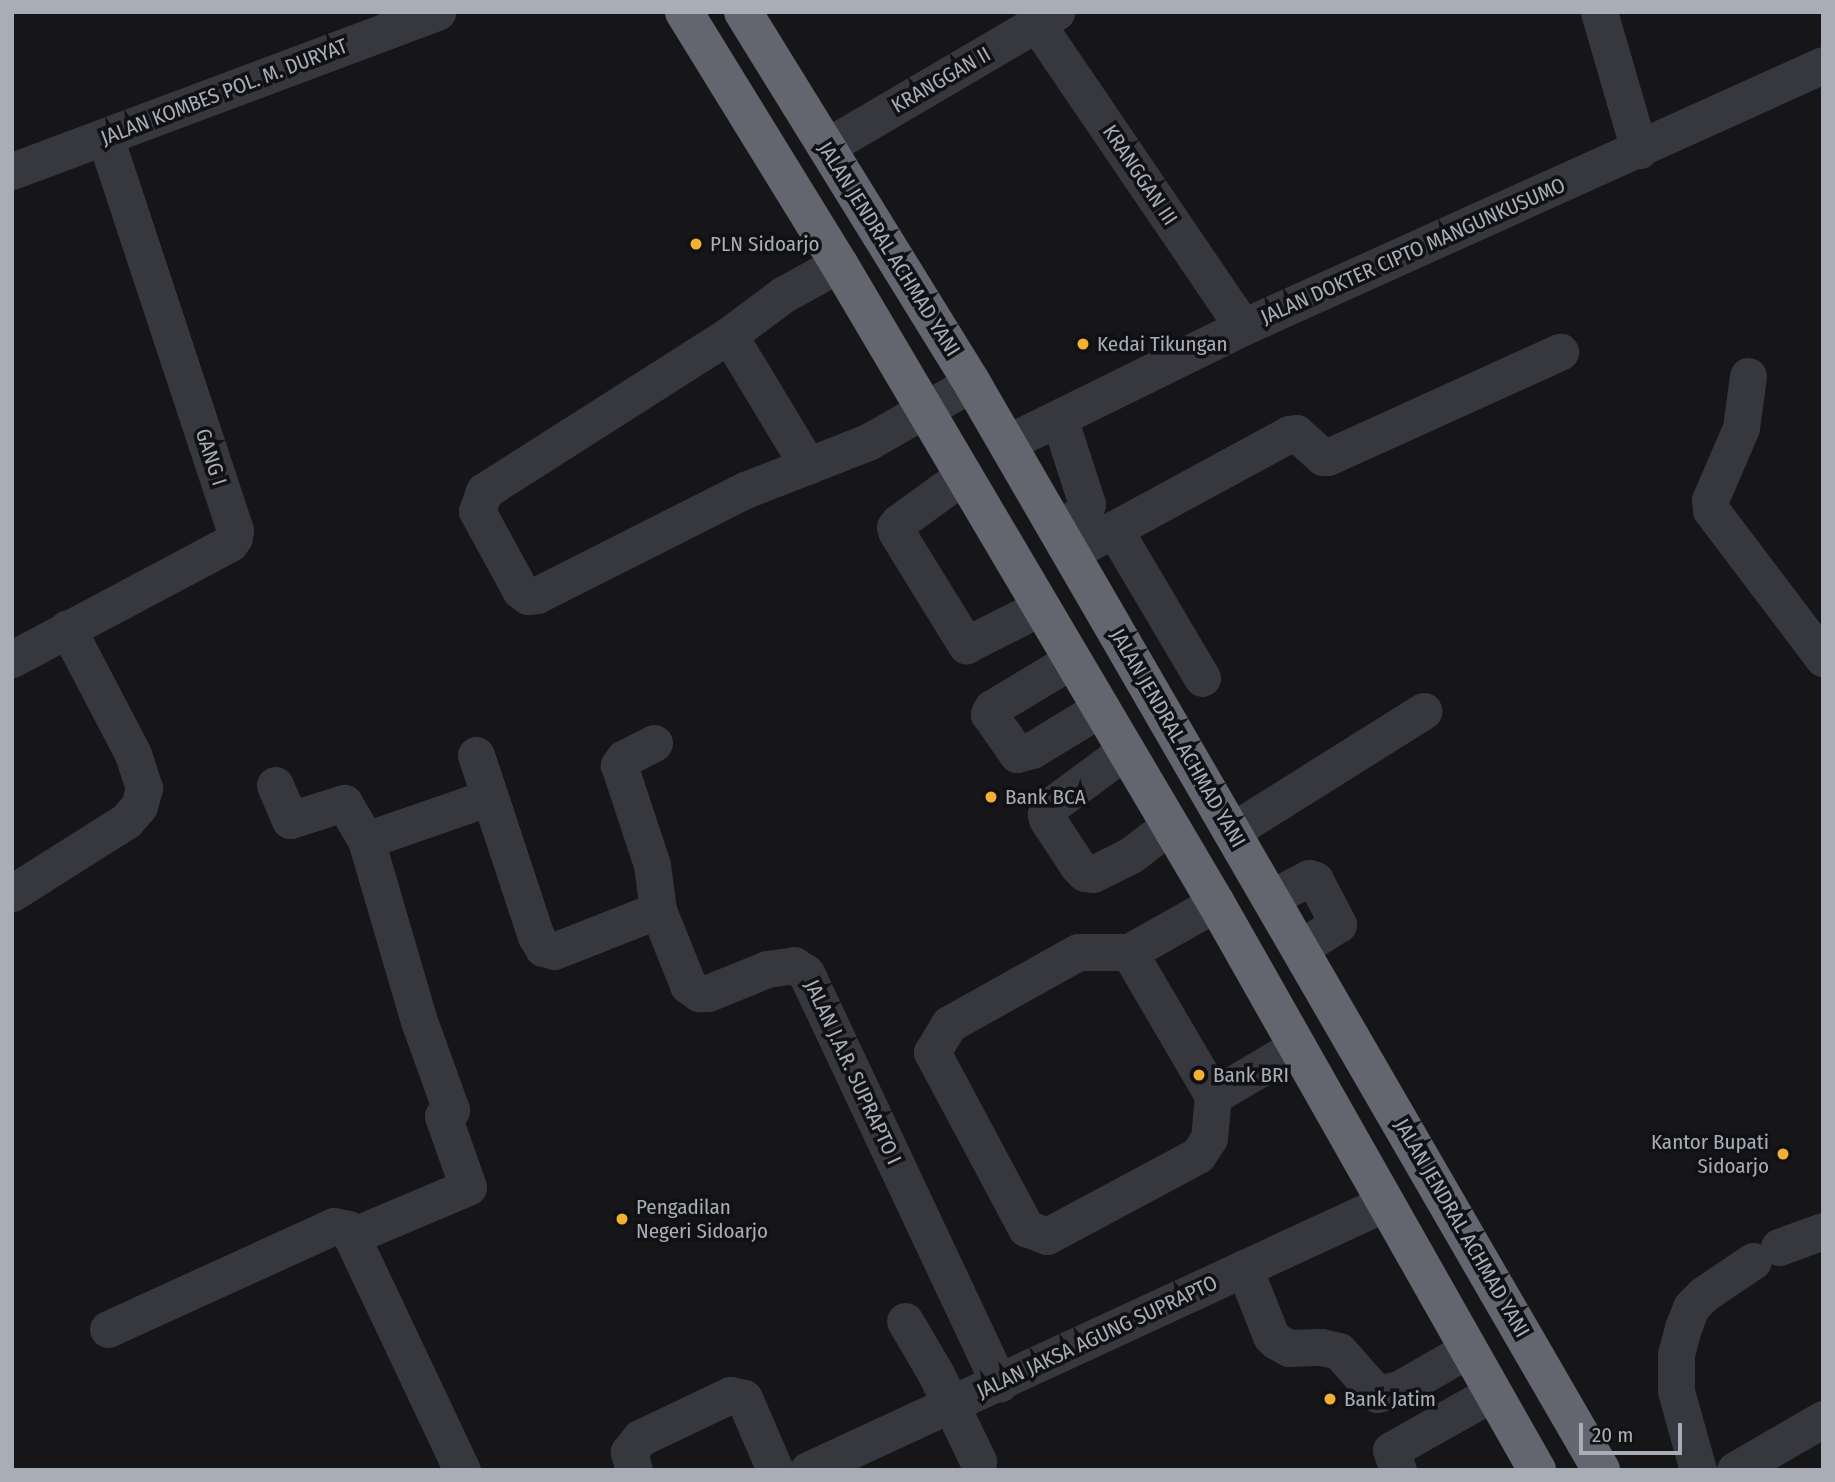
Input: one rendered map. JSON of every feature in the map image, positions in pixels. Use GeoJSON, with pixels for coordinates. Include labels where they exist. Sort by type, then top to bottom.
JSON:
{"type":"FeatureCollection","features":[{"type":"Feature","properties":{"kind":"highway"},"geometry":{"type":"LineString","coordinates":[[684,12],[839,264],[1216,903],[1537,1470]]}},
{"type":"Feature","properties":{"kind":"highway","name":"JALAN JENDRAL ACHMAD YANI"},"geometry":{"type":"LineString","coordinates":[[743,12],[972,383],[1601,1470]]}},
{"type":"Feature","properties":{"kind":"street","name":"JALAN KOMBES POL. M. DURYAT"},"geometry":{"type":"LineString","coordinates":[[12,172],[436,12]]}},
{"type":"Feature","properties":{"kind":"street"},"geometry":{"type":"LineString","coordinates":[[1599,12],[1639,150]]}},
{"type":"Feature","properties":{"kind":"street","name":"KRANGGAN II"},"geometry":{"type":"LineString","coordinates":[[827,147],[1046,18]]}},
{"type":"Feature","properties":{"kind":"street","name":"KRANGGAN III"},"geometry":{"type":"LineString","coordinates":[[1046,18],[1243,327]]}},
{"type":"Feature","properties":{"kind":"street","name":"JALAN DOKTER CIPTO MANGUNKUSUMO"},"geometry":{"type":"LineString","coordinates":[[1007,443],[1243,327],[1823,65]]}},
{"type":"Feature","properties":{"kind":"street","name":"GANG I"},"geometry":{"type":"LineString","coordinates":[[12,659],[230,543],[235,530],[105,137]]}},
{"type":"Feature","properties":{"kind":"street"},"geometry":{"type":"LineString","coordinates":[[839,264],[784,294],[729,335],[484,491],[477,511],[513,581],[528,596],[537,595],[745,490],[868,442],[972,383]]}},
{"type":"Feature","properties":{"kind":"street"},"geometry":{"type":"LineString","coordinates":[[729,335],[808,466]]}},
{"type":"Feature","properties":{"kind":"street"},"geometry":{"type":"LineString","coordinates":[[1064,542],[1114,529],[1289,434],[1296,433],[1323,457],[1328,457],[1560,352]]}},
{"type":"Feature","properties":{"kind":"street"},"geometry":{"type":"LineString","coordinates":[[1748,376],[1741,428],[1710,500],[1711,510],[1823,657]]}},
{"type":"Feature","properties":{"kind":"street"},"geometry":{"type":"LineString","coordinates":[[1059,418],[1087,504],[1064,542]]}},
{"type":"Feature","properties":{"kind":"street"},"geometry":{"type":"LineString","coordinates":[[964,475],[895,527],[917,568],[966,645],[1041,607]]}},
{"type":"Feature","properties":{"kind":"street"},"geometry":{"type":"LineString","coordinates":[[1114,529],[1202,678]]}},
{"type":"Feature","properties":{"kind":"street"},"geometry":{"type":"LineString","coordinates":[[12,893],[126,821],[139,806],[144,788],[132,754],[67,628]]}},
{"type":"Feature","properties":{"kind":"street"},"geometry":{"type":"LineString","coordinates":[[1132,660],[1176,634]]}},
{"type":"Feature","properties":{"kind":"street"},"geometry":{"type":"LineString","coordinates":[[1072,660],[992,708],[989,714],[1017,754],[1032,750],[1101,708]]}},
{"type":"Feature","properties":{"kind":"street"},"geometry":{"type":"LineString","coordinates":[[1232,831],[1423,711]]}},
{"type":"Feature","properties":{"kind":"street","name":"JALAN J.A.R. SUPRAPTO I"},"geometry":{"type":"LineString","coordinates":[[654,743],[624,758],[619,765],[652,865],[658,910],[688,985],[699,993],[767,969],[794,965],[806,973],[999,1384]]}},
{"type":"Feature","properties":{"kind":"street"},"geometry":{"type":"LineString","coordinates":[[1126,750],[1052,804],[1046,814],[1047,819],[1078,866],[1085,873],[1093,874],[1131,855],[1170,825]]}},
{"type":"Feature","properties":{"kind":"street"},"geometry":{"type":"LineString","coordinates":[[477,755],[536,936],[543,948],[554,951],[658,910]]}},
{"type":"Feature","properties":{"kind":"street"},"geometry":{"type":"LineString","coordinates":[[275,785],[290,820],[345,796],[366,840],[419,1021],[451,1110],[443,1116],[468,1187],[352,1236]]}},
{"type":"Feature","properties":{"kind":"street"},"geometry":{"type":"LineString","coordinates":[[366,840],[490,797]]}},
{"type":"Feature","properties":{"kind":"street"},"geometry":{"type":"LineString","coordinates":[[1129,952],[1213,1096],[1209,1138],[1198,1155],[1047,1237],[1026,1228],[932,1052],[949,1024],[1078,952],[1129,952],[1216,903]]}},
{"type":"Feature","properties":{"kind":"street"},"geometry":{"type":"LineString","coordinates":[[1213,1096],[1296,1047]]}},
{"type":"Feature","properties":{"kind":"street","name":"JALAN JAKSA AGUNG SUPRAPTO"},"geometry":{"type":"LineString","coordinates":[[831,1466],[951,1406],[1385,1203]]}},
{"type":"Feature","properties":{"kind":"street"},"geometry":{"type":"LineString","coordinates":[[108,1329],[334,1226],[348,1228],[462,1470]]}},
{"type":"Feature","properties":{"kind":"street"},"geometry":{"type":"LineString","coordinates":[[1698,1470],[1676,1391],[1676,1354],[1691,1307],[1704,1294],[1766,1254],[1823,1231]]}},
{"type":"Feature","properties":{"kind":"street"},"geometry":{"type":"LineString","coordinates":[[1244,1268],[1271,1336],[1289,1348],[1321,1347],[1339,1352],[1377,1394],[1399,1389],[1467,1350]]}},
{"type":"Feature","properties":{"kind":"street"},"geometry":{"type":"LineString","coordinates":[[905,1321],[978,1461]]}},
{"type":"Feature","properties":{"kind":"street"},"geometry":{"type":"LineString","coordinates":[[1398,1470],[1391,1450],[1492,1393]]}},
{"type":"Feature","properties":{"kind":"street"},"geometry":{"type":"LineString","coordinates":[[634,1470],[629,1452],[640,1438],[730,1395],[738,1395],[747,1405],[775,1470]]}},
{"type":"Feature","properties":{"kind":"street"},"geometry":{"type":"LineString","coordinates":[[1735,1470],[1823,1419]]}},
{"type":"Feature","properties":{"kind":"place","name":"PLN Sidoarjo"},"geometry":{"type":"Point","coordinates":[696,244]}},
{"type":"Feature","properties":{"kind":"place","name":"Kedai Tikungan"},"geometry":{"type":"Point","coordinates":[1083,344]}},
{"type":"Feature","properties":{"kind":"place","name":"Bank BCA"},"geometry":{"type":"Point","coordinates":[991,797]}},
{"type":"Feature","properties":{"kind":"place","name":"Bank BRI"},"geometry":{"type":"Point","coordinates":[1199,1075]}},
{"type":"Feature","properties":{"kind":"place","name":"Kantor Bupati Sidoarjo"},"geometry":{"type":"Point","coordinates":[1783,1154]}},
{"type":"Feature","properties":{"kind":"place","name":"Pengadilan Negeri Sidoarjo"},"geometry":{"type":"Point","coordinates":[622,1219]}},
{"type":"Feature","properties":{"kind":"place","name":"Bank Jatim"},"geometry":{"type":"Point","coordinates":[1330,1399]}}]}
